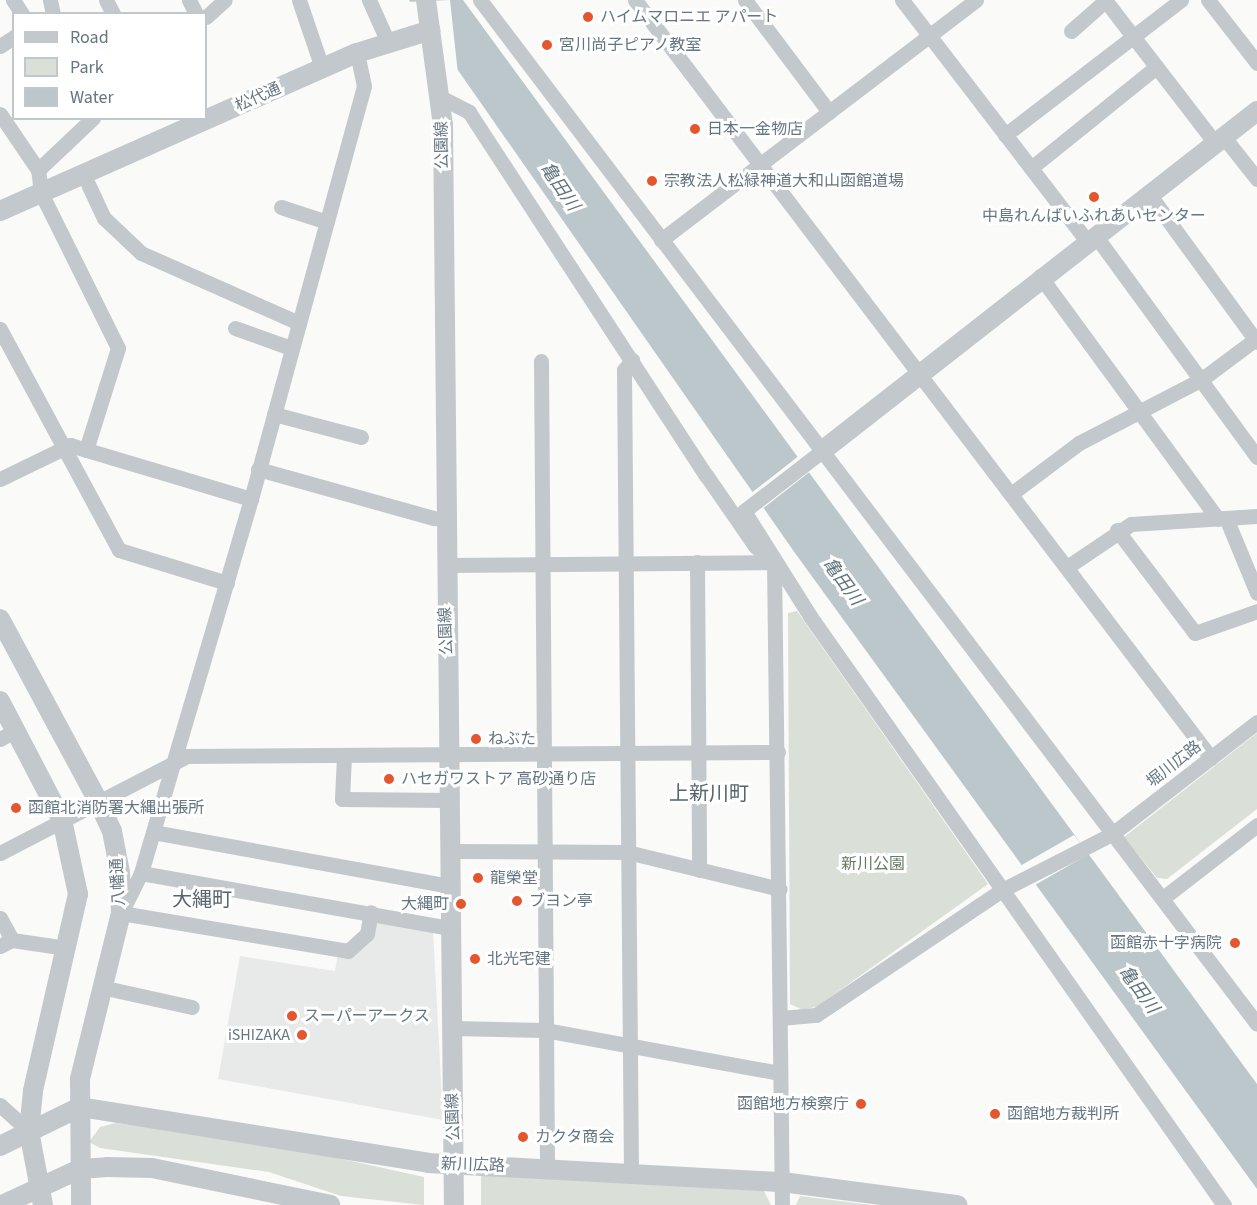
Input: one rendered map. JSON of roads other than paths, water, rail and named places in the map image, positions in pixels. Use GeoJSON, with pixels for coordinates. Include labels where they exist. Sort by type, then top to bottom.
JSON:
{"type":"FeatureCollection","features":[{"type":"Feature","properties":{"kind":"street"},"geometry":{"type":"LineString","coordinates":[[207,16],[225,0]]}},
{"type":"Feature","properties":{"kind":"street"},"geometry":{"type":"LineString","coordinates":[[299,0],[322,68]]}},
{"type":"Feature","properties":{"kind":"street"},"geometry":{"type":"LineString","coordinates":[[369,0],[387,40]]}},
{"type":"Feature","properties":{"kind":"street","name":"公園線"},"geometry":{"type":"LineString","coordinates":[[426,0],[425,31],[435,57],[440,97],[454,1205]]}},
{"type":"Feature","properties":{"kind":"street"},"geometry":{"type":"LineString","coordinates":[[480,0],[1257,1024]]}},
{"type":"Feature","properties":{"kind":"street"},"geometry":{"type":"LineString","coordinates":[[635,0],[1211,758]]}},
{"type":"Feature","properties":{"kind":"street"},"geometry":{"type":"LineString","coordinates":[[745,0],[829,112]]}},
{"type":"Feature","properties":{"kind":"street"},"geometry":{"type":"LineString","coordinates":[[902,0],[1030,168],[1091,238],[1202,379],[1257,457]]}},
{"type":"Feature","properties":{"kind":"street"},"geometry":{"type":"LineString","coordinates":[[662,240],[976,0]]}},
{"type":"Feature","properties":{"kind":"street"},"geometry":{"type":"LineString","coordinates":[[1071,31],[1105,0],[1156,67],[1219,140],[1257,179]]}},
{"type":"Feature","properties":{"kind":"street"},"geometry":{"type":"LineString","coordinates":[[1005,135],[1181,0]]}},
{"type":"Feature","properties":{"kind":"street"},"geometry":{"type":"LineString","coordinates":[[1208,0],[1257,63]]}},
{"type":"Feature","properties":{"kind":"street","name":"松代通"},"geometry":{"type":"LineString","coordinates":[[207,120],[387,40],[425,31]]}},
{"type":"Feature","properties":{"kind":"street"},"geometry":{"type":"LineString","coordinates":[[357,53],[364,86],[228,583],[141,873],[121,912],[348,951],[367,934],[371,912]]}},
{"type":"Feature","properties":{"kind":"street"},"geometry":{"type":"LineString","coordinates":[[1030,168],[1156,67]]}},
{"type":"Feature","properties":{"kind":"street"},"geometry":{"type":"LineString","coordinates":[[440,97],[469,112],[696,453],[755,546],[774,562],[780,889],[782,1205]]}},
{"type":"Feature","properties":{"kind":"street"},"geometry":{"type":"LineString","coordinates":[[748,507],[921,375],[1040,276],[1257,111]]}},
{"type":"Feature","properties":{"kind":"street"},"geometry":{"type":"LineString","coordinates":[[0,114],[38,170],[41,194],[118,348],[86,450]]}},
{"type":"Feature","properties":{"kind":"street"},"geometry":{"type":"LineString","coordinates":[[38,170],[91,120]]}},
{"type":"Feature","properties":{"kind":"street","name":"松代通"},"geometry":{"type":"LineString","coordinates":[[0,211],[206,120]]}},
{"type":"Feature","properties":{"kind":"street"},"geometry":{"type":"LineString","coordinates":[[88,184],[104,218],[141,253],[299,323]]}},
{"type":"Feature","properties":{"kind":"street"},"geometry":{"type":"LineString","coordinates":[[1011,494],[1079,443],[1202,379],[1256,340],[1149,194]]}},
{"type":"Feature","properties":{"kind":"street"},"geometry":{"type":"LineString","coordinates":[[281,207],[327,222]]}},
{"type":"Feature","properties":{"kind":"street"},"geometry":{"type":"LineString","coordinates":[[1040,276],[1140,412],[1222,518],[1257,593]]}},
{"type":"Feature","properties":{"kind":"street"},"geometry":{"type":"LineString","coordinates":[[235,328],[291,348]]}},
{"type":"Feature","properties":{"kind":"street"},"geometry":{"type":"LineString","coordinates":[[0,329],[119,550],[228,583]]}},
{"type":"Feature","properties":{"kind":"street"},"geometry":{"type":"LineString","coordinates":[[631,1172],[624,370],[632,360]]}},
{"type":"Feature","properties":{"kind":"street"},"geometry":{"type":"LineString","coordinates":[[541,361],[547,1168]]}},
{"type":"Feature","properties":{"kind":"street"},"geometry":{"type":"LineString","coordinates":[[274,414],[362,437]]}},
{"type":"Feature","properties":{"kind":"street"},"geometry":{"type":"LineString","coordinates":[[0,479],[63,448],[86,450],[251,499]]}},
{"type":"Feature","properties":{"kind":"street"},"geometry":{"type":"LineString","coordinates":[[696,453],[748,507],[774,562],[1224,1205]]}},
{"type":"Feature","properties":{"kind":"street"},"geometry":{"type":"LineString","coordinates":[[258,469],[434,518]]}},
{"type":"Feature","properties":{"kind":"street"},"geometry":{"type":"LineString","coordinates":[[1067,567],[1117,530],[1131,524],[1257,516]]}},
{"type":"Feature","properties":{"kind":"street"},"geometry":{"type":"LineString","coordinates":[[1117,530],[1195,633],[1257,611]]}},
{"type":"Feature","properties":{"kind":"street"},"geometry":{"type":"LineString","coordinates":[[697,562],[699,870]]}},
{"type":"Feature","properties":{"kind":"street"},"geometry":{"type":"LineString","coordinates":[[445,565],[774,562]]}},
{"type":"Feature","properties":{"kind":"street","name":"八幡通"},"geometry":{"type":"LineString","coordinates":[[0,619],[98,801],[114,839],[121,912],[86,1043],[80,1107],[81,1205]]}},
{"type":"Feature","properties":{"kind":"street"},"geometry":{"type":"LineString","coordinates":[[0,701],[8,734],[62,820],[78,894],[38,1051],[29,1131],[41,1196]]}},
{"type":"Feature","properties":{"kind":"street","name":"堀川広路"},"geometry":{"type":"LineString","coordinates":[[780,1018],[816,1015],[1002,890],[1088,844],[1112,834],[1257,722]]}},
{"type":"Feature","properties":{"kind":"street"},"geometry":{"type":"LineString","coordinates":[[0,853],[187,756],[778,752]]}},
{"type":"Feature","properties":{"kind":"street"},"geometry":{"type":"LineString","coordinates":[[344,756],[342,799],[449,800]]}},
{"type":"Feature","properties":{"kind":"street"},"geometry":{"type":"LineString","coordinates":[[1163,898],[1257,825]]}},
{"type":"Feature","properties":{"kind":"street"},"geometry":{"type":"LineString","coordinates":[[153,832],[450,886]]}},
{"type":"Feature","properties":{"kind":"street"},"geometry":{"type":"LineString","coordinates":[[449,851],[627,852],[780,889]]}},
{"type":"Feature","properties":{"kind":"street"},"geometry":{"type":"LineString","coordinates":[[141,873],[371,912],[450,928]]}},
{"type":"Feature","properties":{"kind":"street"},"geometry":{"type":"LineString","coordinates":[[0,918],[6,943],[66,948]]}},
{"type":"Feature","properties":{"kind":"street"},"geometry":{"type":"LineString","coordinates":[[102,987],[192,1007]]}},
{"type":"Feature","properties":{"kind":"street"},"geometry":{"type":"LineString","coordinates":[[452,1028],[545,1030],[780,1073]]}},
{"type":"Feature","properties":{"kind":"street"},"geometry":{"type":"LineString","coordinates":[[0,1105],[29,1131]]}},
{"type":"Feature","properties":{"kind":"street"},"geometry":{"type":"LineString","coordinates":[[0,1146],[80,1107]]}},
{"type":"Feature","properties":{"kind":"street","name":"新川広路"},"geometry":{"type":"LineString","coordinates":[[80,1107],[455,1163],[782,1182],[957,1205]]}},
{"type":"Feature","properties":{"kind":"street"},"geometry":{"type":"LineString","coordinates":[[2,1205],[41,1196],[80,1169],[152,1168],[330,1205]]}},
{"type":"Feature","properties":{"kind":"water","name":"亀田川"},"geometry":{"type":"Polygon","coordinates":[[[409,0],[463,0],[1257,1084],[1257,1189],[795,553],[409,0]]]}},
{"type":"Feature","properties":{"kind":"place","name":"ハイムマロニエ アパート"},"geometry":{"type":"Point","coordinates":[588,17]}},
{"type":"Feature","properties":{"kind":"place","name":"宮川尚子ピアノ教室"},"geometry":{"type":"Point","coordinates":[547,45]}},
{"type":"Feature","properties":{"kind":"place","name":"日本一金物店"},"geometry":{"type":"Point","coordinates":[695,129]}},
{"type":"Feature","properties":{"kind":"place","name":"宗教法人松緑神道大和山函館道場"},"geometry":{"type":"Point","coordinates":[652,181]}},
{"type":"Feature","properties":{"kind":"place","name":"中島れんばいふれあいセンター"},"geometry":{"type":"Point","coordinates":[1094,197]}},
{"type":"Feature","properties":{"kind":"place","name":"ねぶた"},"geometry":{"type":"Point","coordinates":[476,739]}},
{"type":"Feature","properties":{"kind":"place","name":"ハセガワストア 高砂通り店"},"geometry":{"type":"Point","coordinates":[389,779]}},
{"type":"Feature","properties":{"kind":"place","name":"函館北消防署大縄出張所"},"geometry":{"type":"Point","coordinates":[16,808]}},
{"type":"Feature","properties":{"kind":"place","name":"龍榮堂"},"geometry":{"type":"Point","coordinates":[478,878]}},
{"type":"Feature","properties":{"kind":"place","name":"ブヨン亭"},"geometry":{"type":"Point","coordinates":[517,901]}},
{"type":"Feature","properties":{"kind":"place","name":"大縄町"},"geometry":{"type":"Point","coordinates":[461,904]}},
{"type":"Feature","properties":{"kind":"place","name":"函館赤十字病院"},"geometry":{"type":"Point","coordinates":[1235,943]}},
{"type":"Feature","properties":{"kind":"place","name":"北光宅建"},"geometry":{"type":"Point","coordinates":[475,959]}},
{"type":"Feature","properties":{"kind":"place","name":"スーパーアークス"},"geometry":{"type":"Point","coordinates":[292,1016]}},
{"type":"Feature","properties":{"kind":"place","name":"iSHIZAKA"},"geometry":{"type":"Point","coordinates":[302,1035]}},
{"type":"Feature","properties":{"kind":"place","name":"函館地方検察庁"},"geometry":{"type":"Point","coordinates":[861,1104]}},
{"type":"Feature","properties":{"kind":"place","name":"函館地方裁判所"},"geometry":{"type":"Point","coordinates":[995,1114]}},
{"type":"Feature","properties":{"kind":"place","name":"カクタ商会"},"geometry":{"type":"Point","coordinates":[523,1137]}},
{"type":"Feature","properties":{"kind":"district","name":"上新川町"},"geometry":{"type":"Point","coordinates":[709,794]}},
{"type":"Feature","properties":{"kind":"district","name":"大縄町"},"geometry":{"type":"Point","coordinates":[202,900]}},
{"type":"Feature","properties":{"kind":"park label","name":"新川公園"},"geometry":{"type":"Point","coordinates":[873,864]}}]}
